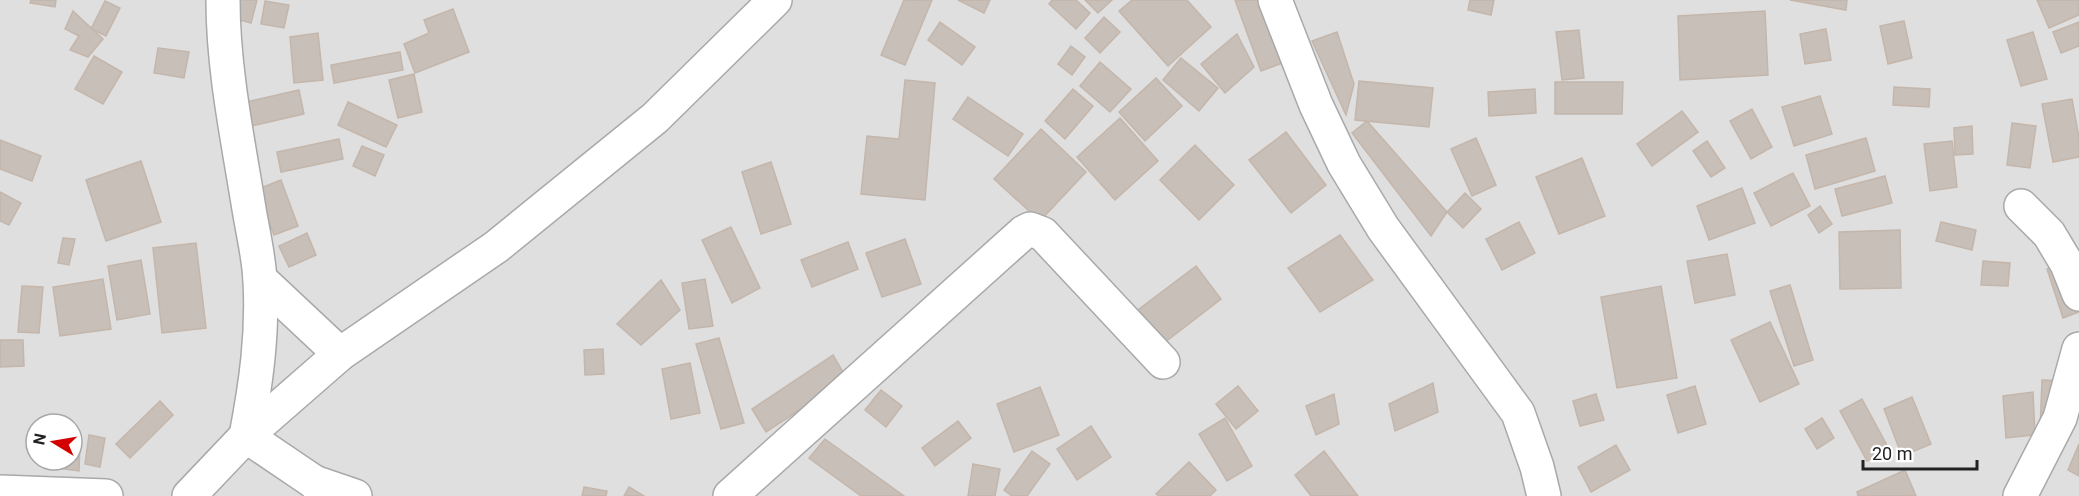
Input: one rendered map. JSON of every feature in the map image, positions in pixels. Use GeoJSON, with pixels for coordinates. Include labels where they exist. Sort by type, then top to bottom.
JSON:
{"type":"FeatureCollection","features":[{"type":"Feature","properties":{"kind":"street"},"geometry":{"type":"LineString","coordinates":[[223,0],[223,28],[260,279],[261,339],[246,436]]}},
{"type":"Feature","properties":{"kind":"street"},"geometry":{"type":"LineString","coordinates":[[189,496],[246,436],[340,354],[496,247],[656,118],[775,0]]}},
{"type":"Feature","properties":{"kind":"street"},"geometry":{"type":"LineString","coordinates":[[1278,2],[1316,105],[1344,164],[1383,228],[1518,413],[1544,496]]}},
{"type":"Feature","properties":{"kind":"street"},"geometry":{"type":"LineString","coordinates":[[2021,206],[2049,234],[2067,264],[2079,294]]}},
{"type":"Feature","properties":{"kind":"street"},"geometry":{"type":"LineString","coordinates":[[730,496],[1030,229],[1042,234],[1163,362]]}},
{"type":"Feature","properties":{"kind":"street"},"geometry":{"type":"LineString","coordinates":[[260,279],[340,354]]}},
{"type":"Feature","properties":{"kind":"street"},"geometry":{"type":"LineString","coordinates":[[2020,496],[2060,418],[2079,349]]}},
{"type":"Feature","properties":{"kind":"street"},"geometry":{"type":"LineString","coordinates":[[246,436],[320,489],[355,496]]}},
{"type":"Feature","properties":{"kind":"street"},"geometry":{"type":"LineString","coordinates":[[0,492],[106,496]]}},
{"type":"Feature","properties":{"kind":"shaded area"},"geometry":{"type":"Polygon","coordinates":[[[0,0],[2079,0],[2079,496],[0,496],[0,0]]]}},
{"type":"Feature","properties":{"kind":"building"},"geometry":{"type":"Polygon","coordinates":[[[31,0],[56,0],[55,7],[30,3],[31,0]]]}},
{"type":"Feature","properties":{"kind":"building"},"geometry":{"type":"Polygon","coordinates":[[[231,0],[257,0],[251,23],[226,16],[231,0]]]}},
{"type":"Feature","properties":{"kind":"building"},"geometry":{"type":"Polygon","coordinates":[[[904,0],[932,0],[905,65],[881,55],[904,0]]]}},
{"type":"Feature","properties":{"kind":"building"},"geometry":{"type":"Polygon","coordinates":[[[958,0],[990,0],[984,13],[958,0]]]}},
{"type":"Feature","properties":{"kind":"building"},"geometry":{"type":"Polygon","coordinates":[[[1052,0],[1076,0],[1090,13],[1076,29],[1049,4],[1052,0]]]}},
{"type":"Feature","properties":{"kind":"building"},"geometry":{"type":"Polygon","coordinates":[[[1085,0],[1112,0],[1098,13],[1085,0]]]}},
{"type":"Feature","properties":{"kind":"building"},"geometry":{"type":"Polygon","coordinates":[[[1132,0],[1187,0],[1211,27],[1168,66],[1119,11],[1132,0]]]}},
{"type":"Feature","properties":{"kind":"building"},"geometry":{"type":"Polygon","coordinates":[[[1235,0],[1263,0],[1285,62],[1261,71],[1235,0]]]}},
{"type":"Feature","properties":{"kind":"building"},"geometry":{"type":"Polygon","coordinates":[[[1470,0],[1494,0],[1491,15],[1468,10],[1470,0]]]}},
{"type":"Feature","properties":{"kind":"building"},"geometry":{"type":"Polygon","coordinates":[[[1790,0],[1847,0],[1846,10],[1790,0]]]}},
{"type":"Feature","properties":{"kind":"building"},"geometry":{"type":"Polygon","coordinates":[[[2037,0],[2079,0],[2079,15],[2049,28],[2037,0]]]}},
{"type":"Feature","properties":{"kind":"building"},"geometry":{"type":"Polygon","coordinates":[[[105,1],[120,8],[106,36],[91,29],[105,1]]]}},
{"type":"Feature","properties":{"kind":"building"},"geometry":{"type":"Polygon","coordinates":[[[265,1],[289,5],[284,28],[261,24],[265,1]]]}},
{"type":"Feature","properties":{"kind":"building"},"geometry":{"type":"Polygon","coordinates":[[[453,9],[469,52],[415,73],[404,44],[429,33],[424,20],[453,9]]]}},
{"type":"Feature","properties":{"kind":"building"},"geometry":{"type":"Polygon","coordinates":[[[73,11],[103,39],[88,57],[70,50],[79,36],[65,29],[73,11]]]}},
{"type":"Feature","properties":{"kind":"building"},"geometry":{"type":"Polygon","coordinates":[[[1765,11],[1768,75],[1680,80],[1678,16],[1765,11]]]}},
{"type":"Feature","properties":{"kind":"building"},"geometry":{"type":"Polygon","coordinates":[[[1104,17],[1120,32],[1100,53],[1085,38],[1104,17]]]}},
{"type":"Feature","properties":{"kind":"building"},"geometry":{"type":"Polygon","coordinates":[[[1904,21],[1912,58],[1888,64],[1880,26],[1904,21]]]}},
{"type":"Feature","properties":{"kind":"building"},"geometry":{"type":"Polygon","coordinates":[[[940,22],[975,47],[962,65],[928,40],[940,22]]]}},
{"type":"Feature","properties":{"kind":"building"},"geometry":{"type":"Polygon","coordinates":[[[2079,22],[2079,46],[2061,53],[2053,32],[2079,22]]]}},
{"type":"Feature","properties":{"kind":"building"},"geometry":{"type":"Polygon","coordinates":[[[1826,29],[1831,60],[1805,64],[1800,34],[1826,29]]]}},
{"type":"Feature","properties":{"kind":"building"},"geometry":{"type":"Polygon","coordinates":[[[1579,30],[1584,78],[1562,80],[1556,32],[1579,30]]]}},
{"type":"Feature","properties":{"kind":"building"},"geometry":{"type":"Polygon","coordinates":[[[1337,32],[1354,84],[1346,115],[1312,41],[1337,32]]]}},
{"type":"Feature","properties":{"kind":"building"},"geometry":{"type":"Polygon","coordinates":[[[2033,32],[2047,79],[2021,86],[2007,40],[2033,32]]]}},
{"type":"Feature","properties":{"kind":"building"},"geometry":{"type":"Polygon","coordinates":[[[318,33],[323,80],[294,83],[290,37],[318,33]]]}},
{"type":"Feature","properties":{"kind":"building"},"geometry":{"type":"Polygon","coordinates":[[[1237,34],[1254,67],[1225,93],[1201,64],[1237,34]]]}},
{"type":"Feature","properties":{"kind":"building"},"geometry":{"type":"Polygon","coordinates":[[[1071,46],[1085,57],[1072,75],[1058,64],[1071,46]]]}},
{"type":"Feature","properties":{"kind":"building"},"geometry":{"type":"Polygon","coordinates":[[[158,48],[189,52],[184,78],[154,73],[158,48]]]}},
{"type":"Feature","properties":{"kind":"building"},"geometry":{"type":"Polygon","coordinates":[[[400,52],[403,70],[334,83],[331,65],[400,52]]]}},
{"type":"Feature","properties":{"kind":"building"},"geometry":{"type":"Polygon","coordinates":[[[94,56],[122,72],[103,104],[75,89],[94,56]]]}},
{"type":"Feature","properties":{"kind":"building"},"geometry":{"type":"Polygon","coordinates":[[[1181,58],[1218,88],[1199,111],[1163,80],[1181,58]]]}},
{"type":"Feature","properties":{"kind":"building"},"geometry":{"type":"Polygon","coordinates":[[[1100,62],[1131,89],[1110,112],[1080,86],[1100,62]]]}},
{"type":"Feature","properties":{"kind":"building"},"geometry":{"type":"Polygon","coordinates":[[[414,74],[422,112],[398,118],[389,80],[414,74]]]}},
{"type":"Feature","properties":{"kind":"building"},"geometry":{"type":"Polygon","coordinates":[[[1156,78],[1182,106],[1145,141],[1119,112],[1156,78]]]}},
{"type":"Feature","properties":{"kind":"building"},"geometry":{"type":"Polygon","coordinates":[[[905,80],[935,83],[925,200],[861,194],[867,136],[899,139],[905,80]]]}},
{"type":"Feature","properties":{"kind":"building"},"geometry":{"type":"Polygon","coordinates":[[[1359,81],[1433,88],[1429,127],[1355,120],[1359,81]]]}},
{"type":"Feature","properties":{"kind":"building"},"geometry":{"type":"Polygon","coordinates":[[[1555,82],[1623,82],[1622,114],[1555,114],[1555,82]]]}},
{"type":"Feature","properties":{"kind":"building"},"geometry":{"type":"Polygon","coordinates":[[[1894,87],[1930,89],[1929,107],[1893,105],[1894,87]]]}},
{"type":"Feature","properties":{"kind":"building"},"geometry":{"type":"Polygon","coordinates":[[[1073,89],[1093,106],[1065,139],[1045,121],[1073,89]]]}},
{"type":"Feature","properties":{"kind":"building"},"geometry":{"type":"Polygon","coordinates":[[[1535,89],[1536,113],[1489,116],[1488,92],[1535,89]]]}},
{"type":"Feature","properties":{"kind":"building"},"geometry":{"type":"Polygon","coordinates":[[[299,90],[304,114],[243,128],[238,104],[299,90]]]}},
{"type":"Feature","properties":{"kind":"building"},"geometry":{"type":"Polygon","coordinates":[[[1820,96],[1832,134],[1794,146],[1782,107],[1820,96]]]}},
{"type":"Feature","properties":{"kind":"building"},"geometry":{"type":"Polygon","coordinates":[[[968,97],[1023,134],[1008,156],[953,119],[968,97]]]}},
{"type":"Feature","properties":{"kind":"building"},"geometry":{"type":"Polygon","coordinates":[[[2072,99],[2079,138],[2079,157],[2053,162],[2042,104],[2072,99]]]}},
{"type":"Feature","properties":{"kind":"building"},"geometry":{"type":"Polygon","coordinates":[[[348,102],[397,125],[386,147],[338,125],[348,102]]]}},
{"type":"Feature","properties":{"kind":"building"},"geometry":{"type":"Polygon","coordinates":[[[1752,109],[1772,147],[1751,159],[1730,121],[1752,109]]]}},
{"type":"Feature","properties":{"kind":"building"},"geometry":{"type":"Polygon","coordinates":[[[1682,111],[1698,132],[1652,166],[1637,144],[1682,111]]]}},
{"type":"Feature","properties":{"kind":"building"},"geometry":{"type":"Polygon","coordinates":[[[1120,118],[1158,161],[1115,200],[1077,157],[1120,118]]]}},
{"type":"Feature","properties":{"kind":"building"},"geometry":{"type":"Polygon","coordinates":[[[1367,121],[1447,212],[1431,236],[1352,133],[1367,121]]]}},
{"type":"Feature","properties":{"kind":"building"},"geometry":{"type":"Polygon","coordinates":[[[2012,123],[2036,126],[2030,168],[2007,165],[2012,123]]]}},
{"type":"Feature","properties":{"kind":"building"},"geometry":{"type":"Polygon","coordinates":[[[1972,126],[1973,154],[1955,155],[1954,128],[1972,126]]]}},
{"type":"Feature","properties":{"kind":"building"},"geometry":{"type":"Polygon","coordinates":[[[1041,129],[1086,172],[1040,221],[994,179],[1041,129]]]}},
{"type":"Feature","properties":{"kind":"building"},"geometry":{"type":"Polygon","coordinates":[[[1286,132],[1326,185],[1291,213],[1249,160],[1286,132]]]}},
{"type":"Feature","properties":{"kind":"building"},"geometry":{"type":"Polygon","coordinates":[[[1476,138],[1496,185],[1472,196],[1451,149],[1476,138]]]}},
{"type":"Feature","properties":{"kind":"building"},"geometry":{"type":"Polygon","coordinates":[[[1866,138],[1875,171],[1815,189],[1806,155],[1866,138]]]}},
{"type":"Feature","properties":{"kind":"building"},"geometry":{"type":"Polygon","coordinates":[[[339,139],[343,159],[281,172],[277,152],[339,139]]]}},
{"type":"Feature","properties":{"kind":"building"},"geometry":{"type":"Polygon","coordinates":[[[0,140],[41,156],[32,181],[0,169],[0,140]]]}},
{"type":"Feature","properties":{"kind":"building"},"geometry":{"type":"Polygon","coordinates":[[[1707,141],[1725,168],[1711,177],[1693,151],[1707,141]]]}},
{"type":"Feature","properties":{"kind":"building"},"geometry":{"type":"Polygon","coordinates":[[[1952,141],[1957,187],[1930,191],[1924,144],[1952,141]]]}},
{"type":"Feature","properties":{"kind":"building"},"geometry":{"type":"Polygon","coordinates":[[[1195,145],[1234,185],[1199,220],[1160,180],[1195,145]]]}},
{"type":"Feature","properties":{"kind":"building"},"geometry":{"type":"Polygon","coordinates":[[[362,146],[384,155],[375,176],[353,166],[362,146]]]}},
{"type":"Feature","properties":{"kind":"building"},"geometry":{"type":"Polygon","coordinates":[[[1582,158],[1605,216],[1559,234],[1536,177],[1582,158]]]}},
{"type":"Feature","properties":{"kind":"building"},"geometry":{"type":"Polygon","coordinates":[[[141,161],[161,222],[106,241],[86,180],[141,161]]]}},
{"type":"Feature","properties":{"kind":"building"},"geometry":{"type":"Polygon","coordinates":[[[771,162],[791,224],[761,234],[742,172],[771,162]]]}},
{"type":"Feature","properties":{"kind":"building"},"geometry":{"type":"Polygon","coordinates":[[[1793,173],[1810,206],[1771,226],[1754,193],[1793,173]]]}},
{"type":"Feature","properties":{"kind":"building"},"geometry":{"type":"Polygon","coordinates":[[[1885,176],[1892,203],[1842,216],[1835,189],[1885,176]]]}},
{"type":"Feature","properties":{"kind":"building"},"geometry":{"type":"Polygon","coordinates":[[[281,180],[298,226],[274,235],[256,190],[281,180]]]}},
{"type":"Feature","properties":{"kind":"building"},"geometry":{"type":"Polygon","coordinates":[[[1742,188],[1755,223],[1709,240],[1697,206],[1742,188]]]}},
{"type":"Feature","properties":{"kind":"building"},"geometry":{"type":"Polygon","coordinates":[[[0,192],[21,203],[9,225],[0,221],[0,192]]]}},
{"type":"Feature","properties":{"kind":"building"},"geometry":{"type":"Polygon","coordinates":[[[1465,193],[1481,209],[1463,228],[1447,212],[1465,193]]]}},
{"type":"Feature","properties":{"kind":"building"},"geometry":{"type":"Polygon","coordinates":[[[1820,206],[1832,224],[1819,233],[1808,215],[1820,206]]]}},
{"type":"Feature","properties":{"kind":"building"},"geometry":{"type":"Polygon","coordinates":[[[1519,222],[1535,253],[1502,270],[1486,239],[1519,222]]]}},
{"type":"Feature","properties":{"kind":"building"},"geometry":{"type":"Polygon","coordinates":[[[1941,222],[1976,230],[1972,250],[1936,241],[1941,222]]]}},
{"type":"Feature","properties":{"kind":"building"},"geometry":{"type":"Polygon","coordinates":[[[731,227],[760,288],[732,303],[702,240],[731,227]]]}},
{"type":"Feature","properties":{"kind":"building"},"geometry":{"type":"Polygon","coordinates":[[[1900,230],[1901,288],[1840,289],[1839,232],[1900,230]]]}},
{"type":"Feature","properties":{"kind":"building"},"geometry":{"type":"Polygon","coordinates":[[[307,233],[316,255],[289,267],[279,246],[307,233]]]}},
{"type":"Feature","properties":{"kind":"building"},"geometry":{"type":"Polygon","coordinates":[[[1340,235],[1373,280],[1320,312],[1288,268],[1340,235]]]}},
{"type":"Feature","properties":{"kind":"building"},"geometry":{"type":"Polygon","coordinates":[[[63,238],[75,239],[69,265],[58,263],[63,238]]]}},
{"type":"Feature","properties":{"kind":"building"},"geometry":{"type":"Polygon","coordinates":[[[905,239],[921,284],[882,297],[866,253],[905,239]]]}},
{"type":"Feature","properties":{"kind":"building"},"geometry":{"type":"Polygon","coordinates":[[[848,242],[858,269],[812,287],[801,260],[848,242]]]}},
{"type":"Feature","properties":{"kind":"building"},"geometry":{"type":"Polygon","coordinates":[[[196,243],[206,328],[162,333],[153,248],[196,243]]]}},
{"type":"Feature","properties":{"kind":"building"},"geometry":{"type":"Polygon","coordinates":[[[1727,254],[1735,295],[1695,303],[1687,261],[1727,254]]]}},
{"type":"Feature","properties":{"kind":"building"},"geometry":{"type":"Polygon","coordinates":[[[2079,259],[2079,312],[2063,318],[2047,269],[2079,259]]]}},
{"type":"Feature","properties":{"kind":"building"},"geometry":{"type":"Polygon","coordinates":[[[141,260],[150,314],[117,320],[108,266],[141,260]]]}},
{"type":"Feature","properties":{"kind":"building"},"geometry":{"type":"Polygon","coordinates":[[[1983,261],[2010,263],[2008,286],[1981,285],[1983,261]]]}},
{"type":"Feature","properties":{"kind":"building"},"geometry":{"type":"Polygon","coordinates":[[[1196,266],[1221,299],[1164,343],[1138,310],[1196,266]]]}},
{"type":"Feature","properties":{"kind":"building"},"geometry":{"type":"Polygon","coordinates":[[[103,279],[111,329],[60,336],[53,287],[103,279]]]}},
{"type":"Feature","properties":{"kind":"building"},"geometry":{"type":"Polygon","coordinates":[[[705,279],[713,326],[689,329],[682,283],[705,279]]]}},
{"type":"Feature","properties":{"kind":"building"},"geometry":{"type":"Polygon","coordinates":[[[661,280],[680,310],[641,345],[617,324],[661,280]]]}},
{"type":"Feature","properties":{"kind":"building"},"geometry":{"type":"Polygon","coordinates":[[[1790,285],[1813,360],[1794,366],[1770,291],[1790,285]]]}},
{"type":"Feature","properties":{"kind":"building"},"geometry":{"type":"Polygon","coordinates":[[[22,286],[43,287],[39,333],[18,332],[22,286]]]}},
{"type":"Feature","properties":{"kind":"building"},"geometry":{"type":"Polygon","coordinates":[[[1661,286],[1677,378],[1617,388],[1601,297],[1661,286]]]}},
{"type":"Feature","properties":{"kind":"building"},"geometry":{"type":"Polygon","coordinates":[[[1770,322],[1799,384],[1760,402],[1731,340],[1770,322]]]}},
{"type":"Feature","properties":{"kind":"building"},"geometry":{"type":"Polygon","coordinates":[[[719,338],[744,423],[721,429],[696,344],[719,338]]]}},
{"type":"Feature","properties":{"kind":"building"},"geometry":{"type":"Polygon","coordinates":[[[0,340],[23,340],[24,366],[0,367],[0,340]]]}},
{"type":"Feature","properties":{"kind":"building"},"geometry":{"type":"Polygon","coordinates":[[[603,349],[604,374],[585,375],[584,350],[603,349]]]}},
{"type":"Feature","properties":{"kind":"building"},"geometry":{"type":"Polygon","coordinates":[[[833,355],[847,379],[766,432],[752,409],[833,355]]]}},
{"type":"Feature","properties":{"kind":"building"},"geometry":{"type":"Polygon","coordinates":[[[690,363],[700,413],[671,419],[662,369],[690,363]]]}},
{"type":"Feature","properties":{"kind":"building"},"geometry":{"type":"Polygon","coordinates":[[[2042,380],[2069,381],[2040,432],[2042,380]]]}},
{"type":"Feature","properties":{"kind":"building"},"geometry":{"type":"Polygon","coordinates":[[[1433,383],[1438,412],[1395,431],[1389,404],[1433,383]]]}},
{"type":"Feature","properties":{"kind":"building"},"geometry":{"type":"Polygon","coordinates":[[[1238,386],[1258,411],[1236,429],[1216,404],[1238,386]]]}},
{"type":"Feature","properties":{"kind":"building"},"geometry":{"type":"Polygon","coordinates":[[[1695,386],[1706,424],[1678,433],[1667,395],[1695,386]]]}},
{"type":"Feature","properties":{"kind":"building"},"geometry":{"type":"Polygon","coordinates":[[[1040,387],[1059,435],[1014,452],[997,404],[1040,387]]]}},
{"type":"Feature","properties":{"kind":"building"},"geometry":{"type":"Polygon","coordinates":[[[881,390],[902,406],[886,427],[865,410],[881,390]]]}},
{"type":"Feature","properties":{"kind":"building"},"geometry":{"type":"Polygon","coordinates":[[[2033,392],[2035,435],[2006,438],[2003,396],[2033,392]]]}},
{"type":"Feature","properties":{"kind":"building"},"geometry":{"type":"Polygon","coordinates":[[[1334,394],[1339,424],[1316,435],[1306,406],[1334,394]]]}},
{"type":"Feature","properties":{"kind":"building"},"geometry":{"type":"Polygon","coordinates":[[[1596,394],[1604,420],[1580,426],[1573,401],[1596,394]]]}},
{"type":"Feature","properties":{"kind":"building"},"geometry":{"type":"Polygon","coordinates":[[[1912,397],[1931,444],[1902,456],[1884,409],[1912,397]]]}},
{"type":"Feature","properties":{"kind":"building"},"geometry":{"type":"Polygon","coordinates":[[[1862,399],[1889,449],[1867,461],[1840,411],[1862,399]]]}},
{"type":"Feature","properties":{"kind":"building"},"geometry":{"type":"Polygon","coordinates":[[[160,401],[173,415],[130,458],[116,444],[160,401]]]}},
{"type":"Feature","properties":{"kind":"building"},"geometry":{"type":"Polygon","coordinates":[[[1225,418],[1252,466],[1227,481],[1199,434],[1225,418]]]}},
{"type":"Feature","properties":{"kind":"building"},"geometry":{"type":"Polygon","coordinates":[[[1822,418],[1834,438],[1817,449],[1805,429],[1822,418]]]}},
{"type":"Feature","properties":{"kind":"building"},"geometry":{"type":"Polygon","coordinates":[[[958,421],[971,438],[935,466],[922,448],[958,421]]]}},
{"type":"Feature","properties":{"kind":"building"},"geometry":{"type":"Polygon","coordinates":[[[1091,426],[1111,457],[1077,480],[1057,449],[1091,426]]]}},
{"type":"Feature","properties":{"kind":"building"},"geometry":{"type":"Polygon","coordinates":[[[89,435],[105,438],[100,467],[85,464],[89,435]]]}},
{"type":"Feature","properties":{"kind":"building"},"geometry":{"type":"Polygon","coordinates":[[[825,439],[904,496],[861,496],[809,458],[825,439]]]}},
{"type":"Feature","properties":{"kind":"building"},"geometry":{"type":"Polygon","coordinates":[[[2079,444],[2079,476],[2068,470],[2079,444]]]}},
{"type":"Feature","properties":{"kind":"building"},"geometry":{"type":"Polygon","coordinates":[[[1616,445],[1630,470],[1591,492],[1578,467],[1616,445]]]}},
{"type":"Feature","properties":{"kind":"building"},"geometry":{"type":"Polygon","coordinates":[[[1032,451],[1050,464],[1027,496],[1012,496],[1004,490],[1032,451]]]}},
{"type":"Feature","properties":{"kind":"building"},"geometry":{"type":"Polygon","coordinates":[[[1324,451],[1358,496],[1311,496],[1295,475],[1324,451]]]}},
{"type":"Feature","properties":{"kind":"building"},"geometry":{"type":"Polygon","coordinates":[[[1189,462],[1216,490],[1210,496],[1159,496],[1156,494],[1189,462]]]}},
{"type":"Feature","properties":{"kind":"building"},"geometry":{"type":"Polygon","coordinates":[[[973,464],[1000,469],[995,496],[968,496],[973,464]]]}},
{"type":"Feature","properties":{"kind":"building"},"geometry":{"type":"Polygon","coordinates":[[[1905,470],[1916,496],[1858,496],[1857,492],[1905,470]]]}},
{"type":"Feature","properties":{"kind":"building"},"geometry":{"type":"Polygon","coordinates":[[[584,487],[607,491],[606,496],[582,496],[584,487]]]}},
{"type":"Feature","properties":{"kind":"building"},"geometry":{"type":"Polygon","coordinates":[[[629,487],[644,496],[624,496],[629,487]]]}}]}
